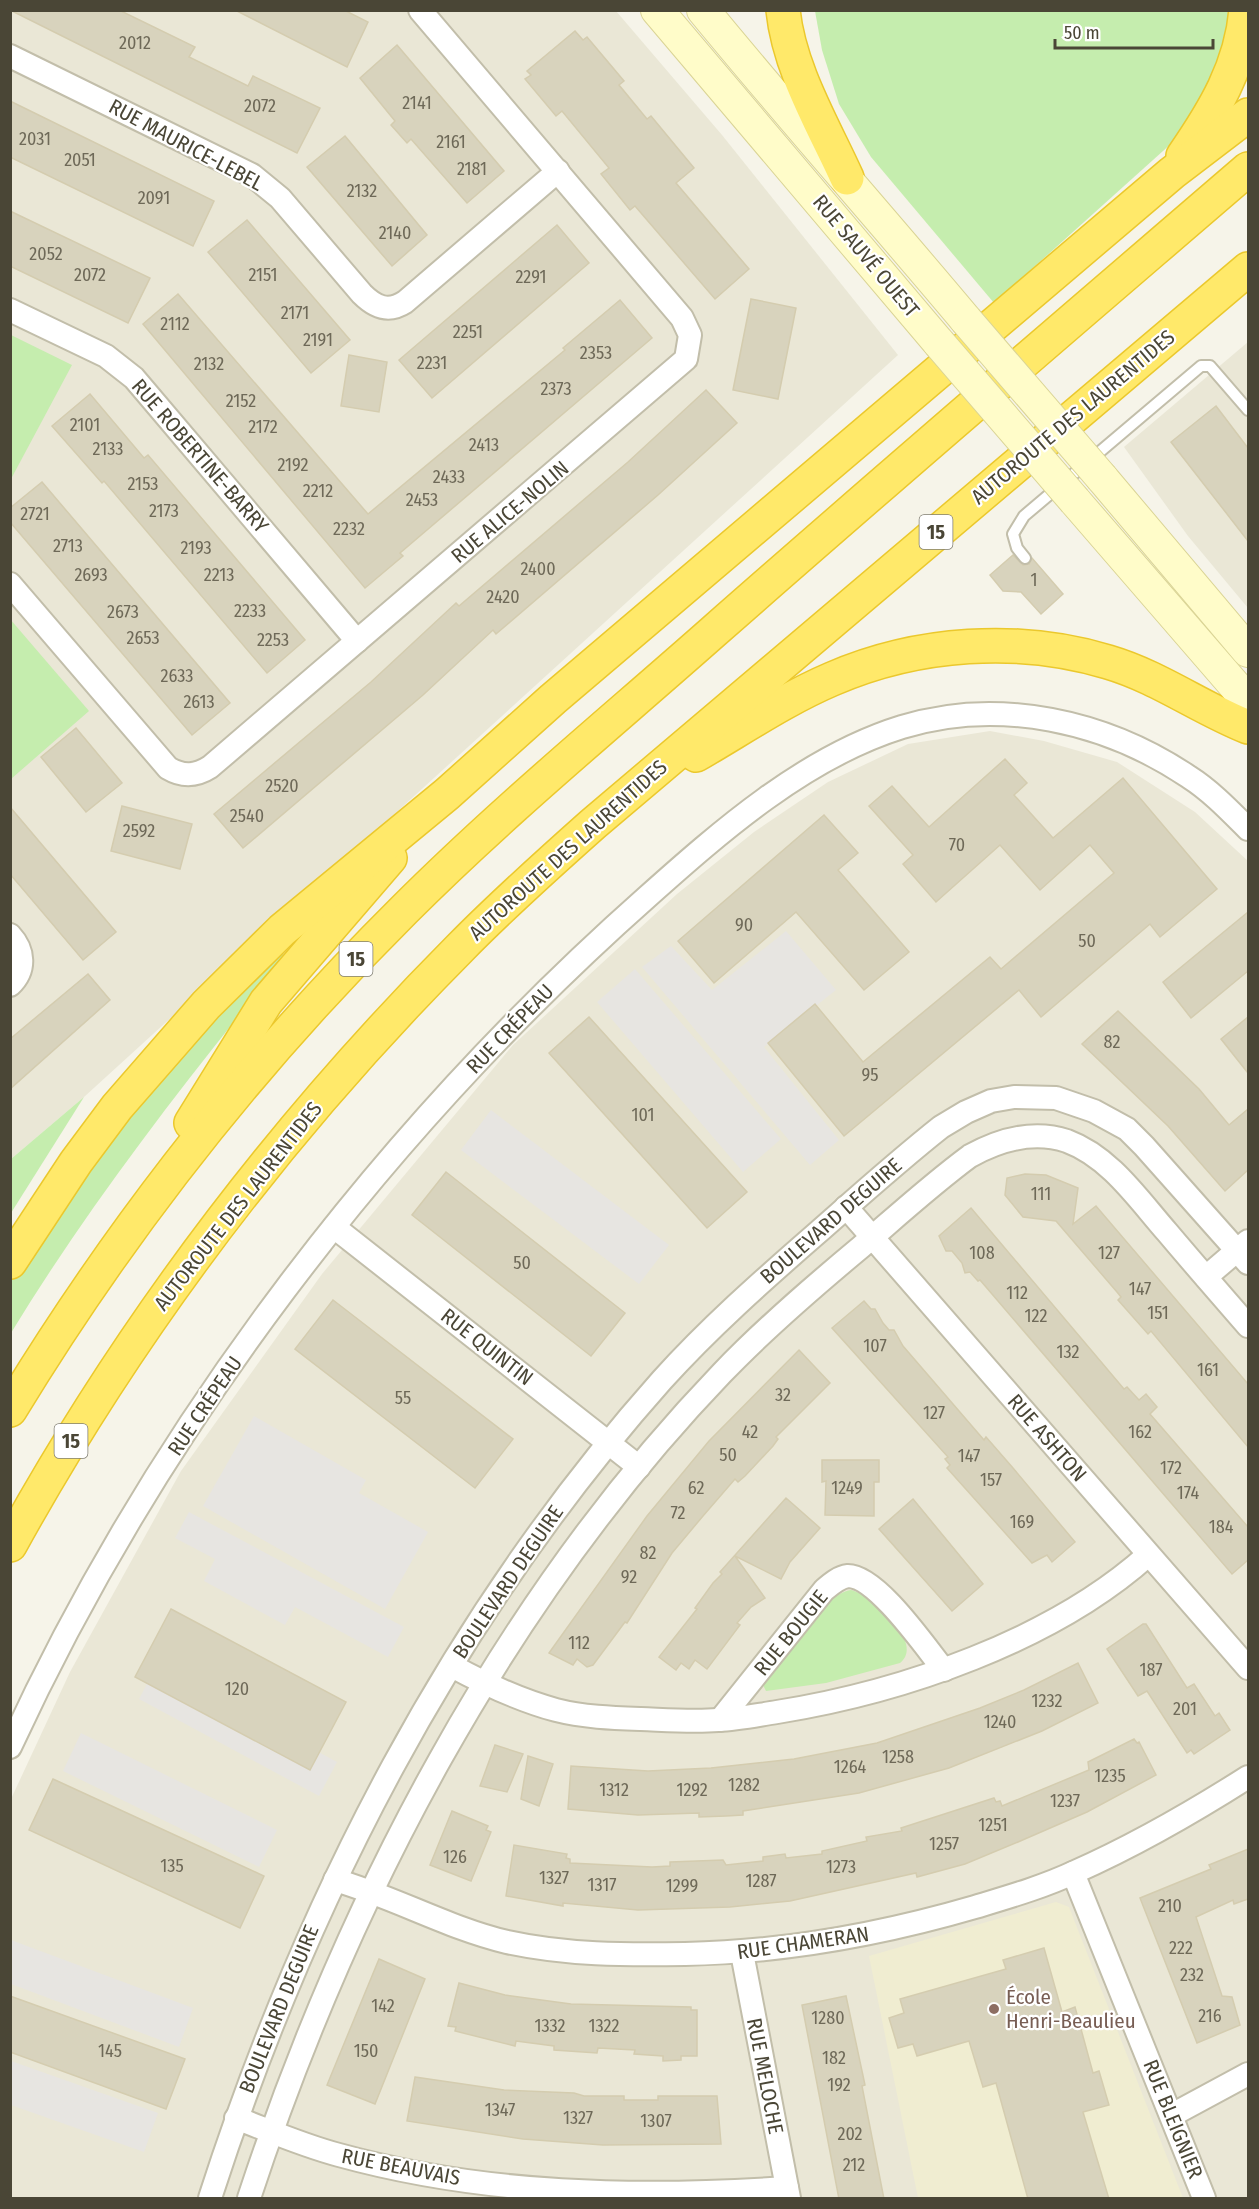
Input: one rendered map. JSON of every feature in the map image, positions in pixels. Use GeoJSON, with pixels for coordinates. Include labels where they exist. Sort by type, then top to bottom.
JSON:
{"type":"FeatureCollection","features":[{"type":"Feature","properties":{"kind":"highway"},"geometry":{"type":"LineString","coordinates":[[783,10],[786,31],[797,68],[848,178]]}},
{"type":"Feature","properties":{"kind":"highway"},"geometry":{"type":"LineString","coordinates":[[1172,173],[1222,93],[1241,42],[1246,10]]}},
{"type":"Feature","properties":{"kind":"highway"},"geometry":{"type":"LineString","coordinates":[[10,1262],[93,1140],[140,1079],[206,1005],[259,951],[321,895],[447,794],[553,699],[1172,173],[1248,115]]}},
{"type":"Feature","properties":{"kind":"highway","name":"15"},"geometry":{"type":"LineString","coordinates":[[10,1410],[118,1247],[216,1119],[303,1017],[403,910],[573,753],[862,500],[1248,169]]}},
{"type":"Feature","properties":{"kind":"highway","name":"AUTOROUTE DES LAURENTIDES"},"geometry":{"type":"LineString","coordinates":[[10,1545],[43,1486],[136,1339],[192,1262],[279,1149],[396,1014],[461,947],[625,796],[1248,269]]}},
{"type":"Feature","properties":{"kind":"highway"},"geometry":{"type":"LineString","coordinates":[[625,796],[830,680],[900,656],[977,646],[1031,647],[1108,662],[1149,677],[1248,728]]}},
{"type":"Feature","properties":{"kind":"highway"},"geometry":{"type":"LineString","coordinates":[[58,1335],[266,1002],[447,794]]}},
{"type":"Feature","properties":{"kind":"main road","name":"RUE SAUVÉ OUEST"},"geometry":{"type":"LineString","coordinates":[[657,10],[939,343],[1248,701]]}},
{"type":"Feature","properties":{"kind":"main road","name":"RUE SAUVÉ OUEST"},"geometry":{"type":"LineString","coordinates":[[704,10],[786,111],[848,178],[1248,651]]}},
{"type":"Feature","properties":{"kind":"street","name":"RUE ALICE-NOLIN"},"geometry":{"type":"LineString","coordinates":[[10,584],[168,768],[180,774],[195,774],[210,767],[677,369],[688,354],[690,335],[682,318],[420,10]]}},
{"type":"Feature","properties":{"kind":"street","name":"RUE MAURICE-LEBEL"},"geometry":{"type":"LineString","coordinates":[[10,56],[252,175],[271,189],[362,294],[380,307],[390,308],[405,302],[558,171]]}},
{"type":"Feature","properties":{"kind":"street","name":"RUE ROBERTINE-BARRY"},"geometry":{"type":"LineString","coordinates":[[10,310],[100,353],[130,374],[357,641]]}},
{"type":"Feature","properties":{"kind":"street","name":"RUE CRÉPEAU"},"geometry":{"type":"LineString","coordinates":[[10,1747],[83,1601],[148,1493],[225,1374],[334,1227],[404,1141],[447,1094],[607,932],[675,872],[752,810],[804,774],[850,747],[902,727],[943,717],[1003,715],[1070,723],[1135,747],[1190,777],[1248,829]]}},
{"type":"Feature","properties":{"kind":"street"},"geometry":{"type":"LineString","coordinates":[[10,935],[18,944],[22,959],[21,969],[10,985]]}},
{"type":"Feature","properties":{"kind":"street","name":"BOULEVARD DEGUIRE"},"geometry":{"type":"LineString","coordinates":[[210,2199],[236,2118],[290,1978],[335,1880],[401,1750],[452,1666],[539,1534],[610,1442],[663,1379],[719,1322],[846,1207],[941,1126],[991,1101],[1014,1097],[1056,1098],[1094,1110],[1126,1129],[1245,1251]]}},
{"type":"Feature","properties":{"kind":"street","name":"BOULEVARD DEGUIRE"},"geometry":{"type":"LineString","coordinates":[[249,2199],[315,2018],[372,1891],[428,1783],[487,1684],[558,1574],[639,1467],[747,1348],[873,1236],[970,1155],[992,1144],[1022,1137],[1047,1137],[1067,1142],[1106,1164],[1248,1326]]}},
{"type":"Feature","properties":{"kind":"street","name":"RUE ASHTON"},"geometry":{"type":"LineString","coordinates":[[846,1207],[1248,1668]]}},
{"type":"Feature","properties":{"kind":"street","name":"RUE QUINTIN"},"geometry":{"type":"LineString","coordinates":[[334,1227],[639,1467]]}},
{"type":"Feature","properties":{"kind":"street"},"geometry":{"type":"LineString","coordinates":[[1206,1277],[1245,1251]]}},
{"type":"Feature","properties":{"kind":"street","name":"RUE BOUGIE"},"geometry":{"type":"LineString","coordinates":[[452,1666],[487,1684],[557,1710],[584,1714],[628,1719],[720,1720],[804,1707],[879,1691],[944,1670],[1053,1620],[1126,1575],[1148,1555]]}},
{"type":"Feature","properties":{"kind":"street","name":"RUE BOUGIE"},"geometry":{"type":"LineString","coordinates":[[720,1720],[824,1590],[846,1576],[856,1577],[882,1596],[944,1670]]}},
{"type":"Feature","properties":{"kind":"street","name":"RUE CHAMERAN"},"geometry":{"type":"LineString","coordinates":[[335,1880],[372,1891],[473,1932],[543,1948],[634,1955],[742,1953],[811,1945],[917,1924],[1017,1894],[1073,1873],[1151,1835],[1248,1777]]}},
{"type":"Feature","properties":{"kind":"street","name":"RUE BLEIGNIER"},"geometry":{"type":"LineString","coordinates":[[1073,1873],[1204,2199]]}},
{"type":"Feature","properties":{"kind":"street","name":"RUE MELOCHE"},"geometry":{"type":"LineString","coordinates":[[742,1953],[788,2193]]}},
{"type":"Feature","properties":{"kind":"street"},"geometry":{"type":"LineString","coordinates":[[1172,2115],[1248,2074]]}},
{"type":"Feature","properties":{"kind":"street","name":"RUE BEAUVAIS"},"geometry":{"type":"LineString","coordinates":[[236,2118],[318,2149],[375,2165],[446,2178],[512,2186],[689,2195],[788,2193]]}},
{"type":"Feature","properties":{"kind":"lane"},"geometry":{"type":"LineString","coordinates":[[1025,558],[1017,548],[1012,534],[1024,516],[1201,366],[1210,366],[1248,410]]}},
{"type":"Feature","properties":{"kind":"shaded area"},"geometry":{"type":"Polygon","coordinates":[[[11,11],[616,11],[722,135],[898,355],[84,1097],[11,1159],[11,11]]]}},
{"type":"Feature","properties":{"kind":"shaded area"},"geometry":{"type":"Polygon","coordinates":[[[1248,342],[1248,608],[1188,536],[1124,447],[1248,342]]]}},
{"type":"Feature","properties":{"kind":"shaded area"},"geometry":{"type":"Polygon","coordinates":[[[990,731],[1044,741],[1117,762],[1195,812],[1248,861],[1248,2198],[11,2198],[11,1799],[70,1672],[181,1471],[322,1274],[513,1045],[677,894],[754,832],[828,782],[908,744],[990,731]]]}},
{"type":"Feature","properties":{"kind":"shaded area"},"geometry":{"type":"Polygon","coordinates":[[[786,931],[836,990],[764,1047],[839,1140],[810,1165],[642,967],[671,946],[712,990],[786,931]]]}},
{"type":"Feature","properties":{"kind":"shaded area"},"geometry":{"type":"Polygon","coordinates":[[[635,969],[781,1139],[743,1172],[597,1002],[635,969]]]}},
{"type":"Feature","properties":{"kind":"shaded area"},"geometry":{"type":"Polygon","coordinates":[[[491,1110],[669,1245],[639,1284],[461,1150],[491,1110]]]}},
{"type":"Feature","properties":{"kind":"shaded area"},"geometry":{"type":"Polygon","coordinates":[[[254,1416],[366,1480],[359,1493],[428,1532],[385,1609],[203,1506],[254,1416]]]}},
{"type":"Feature","properties":{"kind":"shaded area"},"geometry":{"type":"Polygon","coordinates":[[[189,1512],[404,1627],[388,1657],[295,1607],[285,1625],[204,1581],[215,1559],[175,1538],[189,1512]]]}},
{"type":"Feature","properties":{"kind":"shaded area"},"geometry":{"type":"Polygon","coordinates":[[[157,1665],[337,1762],[319,1796],[139,1699],[157,1665]]]}},
{"type":"Feature","properties":{"kind":"shaded area"},"geometry":{"type":"Polygon","coordinates":[[[81,1733],[277,1830],[259,1867],[63,1771],[81,1733]]]}},
{"type":"Feature","properties":{"kind":"shaded area","name":"École Henri-Beaulieu"},"geometry":{"type":"Polygon","coordinates":[[[1056,1902],[1069,1907],[1183,2198],[918,2198],[869,1956],[1056,1902]]]}},
{"type":"Feature","properties":{"kind":"shaded area"},"geometry":{"type":"Polygon","coordinates":[[[11,1940],[193,2008],[179,2047],[11,1984],[11,1940]]]}},
{"type":"Feature","properties":{"kind":"shaded area"},"geometry":{"type":"Polygon","coordinates":[[[11,2061],[158,2113],[144,2152],[11,2105],[11,2061]]]}},
{"type":"Feature","properties":{"kind":"green space"},"geometry":{"type":"Polygon","coordinates":[[[1233,10],[1233,18],[1208,95],[1173,142],[994,303],[871,157],[839,104],[822,50],[815,11],[1233,10]]]}},
{"type":"Feature","properties":{"kind":"green space"},"geometry":{"type":"Polygon","coordinates":[[[11,335],[72,365],[11,479],[11,335]]]}},
{"type":"Feature","properties":{"kind":"green space"},"geometry":{"type":"Polygon","coordinates":[[[10,619],[89,711],[11,779],[10,779],[10,619]]]}},
{"type":"Feature","properties":{"kind":"green space"},"geometry":{"type":"Polygon","coordinates":[[[275,947],[286,957],[142,1140],[74,1235],[11,1333],[11,1276],[84,1164],[275,947]]]}},
{"type":"Feature","properties":{"kind":"green space"},"geometry":{"type":"Polygon","coordinates":[[[84,1097],[11,1213],[11,1159],[84,1097]]]}},
{"type":"Feature","properties":{"kind":"green space"},"geometry":{"type":"Polygon","coordinates":[[[851,1590],[871,1601],[893,1621],[906,1644],[906,1655],[900,1663],[826,1683],[766,1691],[762,1683],[802,1629],[827,1603],[839,1594],[851,1590]]]}},
{"type":"Feature","properties":{"kind":"building"},"geometry":{"type":"Polygon","coordinates":[[[10,10],[119,10],[195,47],[189,57],[248,86],[253,76],[320,108],[297,153],[10,10]]]}},
{"type":"Feature","properties":{"kind":"building"},"geometry":{"type":"Polygon","coordinates":[[[235,10],[344,10],[368,22],[347,67],[235,10]]]}},
{"type":"Feature","properties":{"kind":"building"},"geometry":{"type":"Polygon","coordinates":[[[575,31],[583,40],[587,37],[624,81],[619,85],[647,119],[651,116],[694,168],[676,183],[749,269],[715,299],[635,206],[630,210],[601,174],[609,168],[562,111],[556,116],[525,79],[531,75],[527,71],[575,31]]]}},
{"type":"Feature","properties":{"kind":"building"},"geometry":{"type":"Polygon","coordinates":[[[397,45],[504,171],[467,203],[411,139],[407,143],[391,125],[395,121],[360,78],[397,45]]]}},
{"type":"Feature","properties":{"kind":"building"},"geometry":{"type":"Polygon","coordinates":[[[10,101],[214,201],[193,246],[10,157],[10,101]]]}},
{"type":"Feature","properties":{"kind":"building"},"geometry":{"type":"Polygon","coordinates":[[[345,136],[427,235],[392,266],[307,167],[345,136]]]}},
{"type":"Feature","properties":{"kind":"building"},"geometry":{"type":"Polygon","coordinates":[[[10,211],[150,278],[128,323],[10,266],[10,211]]]}},
{"type":"Feature","properties":{"kind":"building"},"geometry":{"type":"Polygon","coordinates":[[[247,220],[350,340],[311,373],[208,252],[247,220]]]}},
{"type":"Feature","properties":{"kind":"building"},"geometry":{"type":"Polygon","coordinates":[[[557,225],[589,263],[432,398],[399,360],[557,225]]]}},
{"type":"Feature","properties":{"kind":"building"},"geometry":{"type":"Polygon","coordinates":[[[178,294],[368,514],[565,350],[563,348],[620,300],[652,338],[400,553],[403,556],[365,588],[143,324],[178,294]]]}},
{"type":"Feature","properties":{"kind":"building"},"geometry":{"type":"Polygon","coordinates":[[[751,299],[796,308],[778,399],[733,390],[751,299]]]}},
{"type":"Feature","properties":{"kind":"building"},"geometry":{"type":"Polygon","coordinates":[[[349,355],[387,362],[379,412],[341,406],[349,355]]]}},
{"type":"Feature","properties":{"kind":"building"},"geometry":{"type":"Polygon","coordinates":[[[706,390],[737,423],[658,495],[496,634],[493,630],[423,695],[243,848],[214,814],[371,682],[456,603],[459,606],[628,462],[706,390]]]}},
{"type":"Feature","properties":{"kind":"building"},"geometry":{"type":"Polygon","coordinates":[[[90,394],[144,458],[148,455],[305,640],[267,673],[104,481],[102,483],[52,426],[90,394]]]}},
{"type":"Feature","properties":{"kind":"building"},"geometry":{"type":"Polygon","coordinates":[[[1216,406],[1248,448],[1248,541],[1171,442],[1216,406]]]}},
{"type":"Feature","properties":{"kind":"building"},"geometry":{"type":"Polygon","coordinates":[[[42,482],[230,703],[192,735],[10,522],[10,508],[42,482]]]}},
{"type":"Feature","properties":{"kind":"building"},"geometry":{"type":"Polygon","coordinates":[[[1013,555],[1023,565],[1029,564],[1032,558],[1063,594],[1041,614],[1021,592],[1003,591],[990,575],[1013,555]]]}},
{"type":"Feature","properties":{"kind":"building"},"geometry":{"type":"Polygon","coordinates":[[[76,728],[122,783],[86,812],[41,757],[76,728]]]}},
{"type":"Feature","properties":{"kind":"building"},"geometry":{"type":"Polygon","coordinates":[[[1005,759],[1027,783],[1014,795],[1053,838],[1123,778],[1217,889],[1160,937],[1150,924],[1041,1017],[1019,990],[844,1136],[768,1043],[815,1004],[863,1062],[990,957],[1001,969],[1114,873],[1090,845],[1040,890],[1000,845],[936,902],[903,864],[913,855],[869,806],[892,786],[929,827],[1005,759]]]}},
{"type":"Feature","properties":{"kind":"building"},"geometry":{"type":"Polygon","coordinates":[[[122,806],[192,824],[180,869],[111,851],[122,806]]]}},
{"type":"Feature","properties":{"kind":"building"},"geometry":{"type":"Polygon","coordinates":[[[10,807],[116,932],[83,960],[10,874],[10,807]]]}},
{"type":"Feature","properties":{"kind":"building"},"geometry":{"type":"Polygon","coordinates":[[[824,815],[858,853],[838,870],[909,952],[864,990],[796,912],[714,983],[678,941],[824,815]]]}},
{"type":"Feature","properties":{"kind":"building"},"geometry":{"type":"Polygon","coordinates":[[[1248,912],[1248,971],[1191,1018],[1163,982],[1248,912]]]}},
{"type":"Feature","properties":{"kind":"building"},"geometry":{"type":"Polygon","coordinates":[[[88,974],[110,1000],[10,1089],[10,1039],[88,974]]]}},
{"type":"Feature","properties":{"kind":"building"},"geometry":{"type":"Polygon","coordinates":[[[1118,1011],[1199,1089],[1229,1125],[1248,1109],[1248,1170],[1225,1191],[1168,1126],[1082,1044],[1118,1011]]]}},
{"type":"Feature","properties":{"kind":"building"},"geometry":{"type":"Polygon","coordinates":[[[589,1017],[747,1192],[707,1228],[549,1053],[589,1017]]]}},
{"type":"Feature","properties":{"kind":"building"},"geometry":{"type":"Polygon","coordinates":[[[1248,1017],[1248,1073],[1221,1039],[1248,1017]]]}},
{"type":"Feature","properties":{"kind":"building"},"geometry":{"type":"Polygon","coordinates":[[[446,1172],[625,1313],[591,1356],[412,1215],[446,1172]]]}},
{"type":"Feature","properties":{"kind":"building"},"geometry":{"type":"Polygon","coordinates":[[[1025,1174],[1046,1175],[1078,1188],[1073,1224],[1096,1206],[1248,1384],[1248,1447],[1151,1331],[1148,1334],[1118,1300],[1121,1297],[1056,1221],[1023,1217],[1005,1195],[1007,1178],[1025,1174]]]}},
{"type":"Feature","properties":{"kind":"building"},"geometry":{"type":"Polygon","coordinates":[[[971,1208],[1124,1389],[1127,1387],[1139,1400],[1146,1394],[1157,1407],[1150,1414],[1248,1527],[1248,1560],[1232,1574],[980,1280],[978,1281],[970,1272],[965,1273],[962,1263],[952,1251],[946,1251],[939,1236],[971,1208]]]}},
{"type":"Feature","properties":{"kind":"building"},"geometry":{"type":"Polygon","coordinates":[[[333,1300],[513,1439],[475,1488],[295,1349],[333,1300]]]}},
{"type":"Feature","properties":{"kind":"building"},"geometry":{"type":"Polygon","coordinates":[[[864,1301],[871,1309],[875,1309],[889,1330],[894,1330],[903,1346],[984,1440],[986,1437],[1075,1542],[1052,1562],[1047,1555],[1032,1563],[947,1468],[950,1465],[945,1459],[948,1457],[832,1328],[864,1301]]]}},
{"type":"Feature","properties":{"kind":"building"},"geometry":{"type":"Polygon","coordinates":[[[799,1350],[830,1383],[776,1437],[778,1439],[773,1446],[745,1476],[738,1482],[735,1479],[703,1516],[672,1553],[627,1623],[625,1622],[593,1665],[587,1667],[577,1659],[573,1665],[549,1653],[647,1516],[709,1441],[799,1350]]]}},
{"type":"Feature","properties":{"kind":"building"},"geometry":{"type":"Polygon","coordinates":[[[822,1460],[879,1460],[879,1482],[874,1482],[874,1516],[825,1515],[826,1481],[822,1482],[822,1460]]]}},
{"type":"Feature","properties":{"kind":"building"},"geometry":{"type":"Polygon","coordinates":[[[786,1498],[820,1528],[790,1562],[781,1579],[735,1556],[765,1598],[751,1607],[737,1623],[740,1625],[707,1669],[695,1660],[689,1669],[681,1663],[676,1670],[659,1657],[697,1609],[695,1608],[722,1574],[720,1572],[786,1498]]]}},
{"type":"Feature","properties":{"kind":"building"},"geometry":{"type":"Polygon","coordinates":[[[913,1499],[983,1584],[952,1611],[879,1529],[913,1499]]]}},
{"type":"Feature","properties":{"kind":"building"},"geometry":{"type":"Polygon","coordinates":[[[171,1609],[346,1702],[310,1770],[135,1677],[171,1609]]]}},
{"type":"Feature","properties":{"kind":"building"},"geometry":{"type":"Polygon","coordinates":[[[1146,1624],[1187,1688],[1194,1684],[1215,1716],[1219,1713],[1230,1730],[1194,1754],[1191,1750],[1187,1753],[1147,1691],[1138,1696],[1107,1649],[1146,1624]]]}},
{"type":"Feature","properties":{"kind":"building"},"geometry":{"type":"Polygon","coordinates":[[[1078,1663],[1098,1703],[1042,1731],[949,1768],[859,1793],[743,1811],[743,1815],[699,1817],[699,1813],[638,1815],[568,1809],[571,1766],[648,1771],[711,1768],[794,1759],[877,1743],[980,1708],[1024,1690],[1078,1663]]]}},
{"type":"Feature","properties":{"kind":"building"},"geometry":{"type":"Polygon","coordinates":[[[1134,1739],[1137,1743],[1139,1742],[1156,1775],[1087,1812],[1018,1842],[965,1864],[917,1877],[916,1873],[790,1901],[730,1907],[638,1910],[563,1903],[563,1906],[506,1896],[514,1845],[567,1854],[566,1858],[570,1859],[570,1863],[652,1867],[670,1866],[670,1862],[723,1860],[726,1865],[763,1861],[763,1857],[785,1854],[786,1858],[822,1854],[822,1851],[867,1841],[866,1837],[902,1831],[901,1828],[994,1798],[996,1802],[1000,1801],[1002,1806],[1089,1770],[1088,1762],[1134,1739]]]}},
{"type":"Feature","properties":{"kind":"building"},"geometry":{"type":"Polygon","coordinates":[[[495,1745],[523,1754],[507,1792],[480,1786],[495,1745]]]}},
{"type":"Feature","properties":{"kind":"building"},"geometry":{"type":"Polygon","coordinates":[[[528,1756],[553,1764],[539,1806],[521,1799],[528,1756]]]}},
{"type":"Feature","properties":{"kind":"building"},"geometry":{"type":"Polygon","coordinates":[[[53,1779],[264,1876],[240,1928],[29,1830],[53,1779]]]}},
{"type":"Feature","properties":{"kind":"building"},"geometry":{"type":"Polygon","coordinates":[[[452,1811],[488,1826],[486,1830],[491,1832],[471,1881],[430,1865],[452,1811]]]}},
{"type":"Feature","properties":{"kind":"building"},"geometry":{"type":"Polygon","coordinates":[[[1248,1849],[1248,1899],[1234,1904],[1233,1900],[1196,1917],[1222,1996],[1232,1997],[1240,2025],[1197,2043],[1140,1898],[1211,1869],[1209,1865],[1248,1849]]]}},
{"type":"Feature","properties":{"kind":"building"},"geometry":{"type":"Polygon","coordinates":[[[1044,1948],[1062,2012],[1075,2007],[1093,2073],[1099,2071],[1109,2105],[1083,2112],[1109,2199],[1028,2199],[996,2083],[983,2087],[969,2041],[917,2056],[913,2044],[898,2048],[889,2018],[904,2013],[900,1999],[1006,1969],[1003,1960],[1044,1948]]]}},
{"type":"Feature","properties":{"kind":"building"},"geometry":{"type":"Polygon","coordinates":[[[379,1959],[425,1979],[375,2104],[327,2085],[379,1959]]]}},
{"type":"Feature","properties":{"kind":"building"},"geometry":{"type":"Polygon","coordinates":[[[459,1983],[505,1995],[571,2004],[691,2007],[691,2010],[697,2010],[697,2056],[681,2056],[681,2060],[663,2061],[663,2056],[634,2054],[635,2050],[598,2048],[597,2053],[554,2050],[554,2046],[516,2041],[515,2046],[455,2031],[456,2027],[448,2026],[459,1983]]]}},
{"type":"Feature","properties":{"kind":"building"},"geometry":{"type":"Polygon","coordinates":[[[10,1996],[185,2059],[166,2109],[10,2052],[10,1996]]]}},
{"type":"Feature","properties":{"kind":"building"},"geometry":{"type":"Polygon","coordinates":[[[846,1996],[865,2085],[862,2086],[884,2199],[839,2199],[802,2005],[846,1996]]]}},
{"type":"Feature","properties":{"kind":"building"},"geometry":{"type":"Polygon","coordinates":[[[415,2077],[504,2090],[574,2093],[584,2096],[624,2096],[624,2100],[658,2100],[658,2096],[717,2096],[721,2144],[603,2145],[523,2139],[407,2121],[415,2077]]]}},
{"type":"Feature","properties":{"kind":"place","name":"École Henri-Beaulieu"},"geometry":{"type":"Point","coordinates":[994,2009]}}]}
